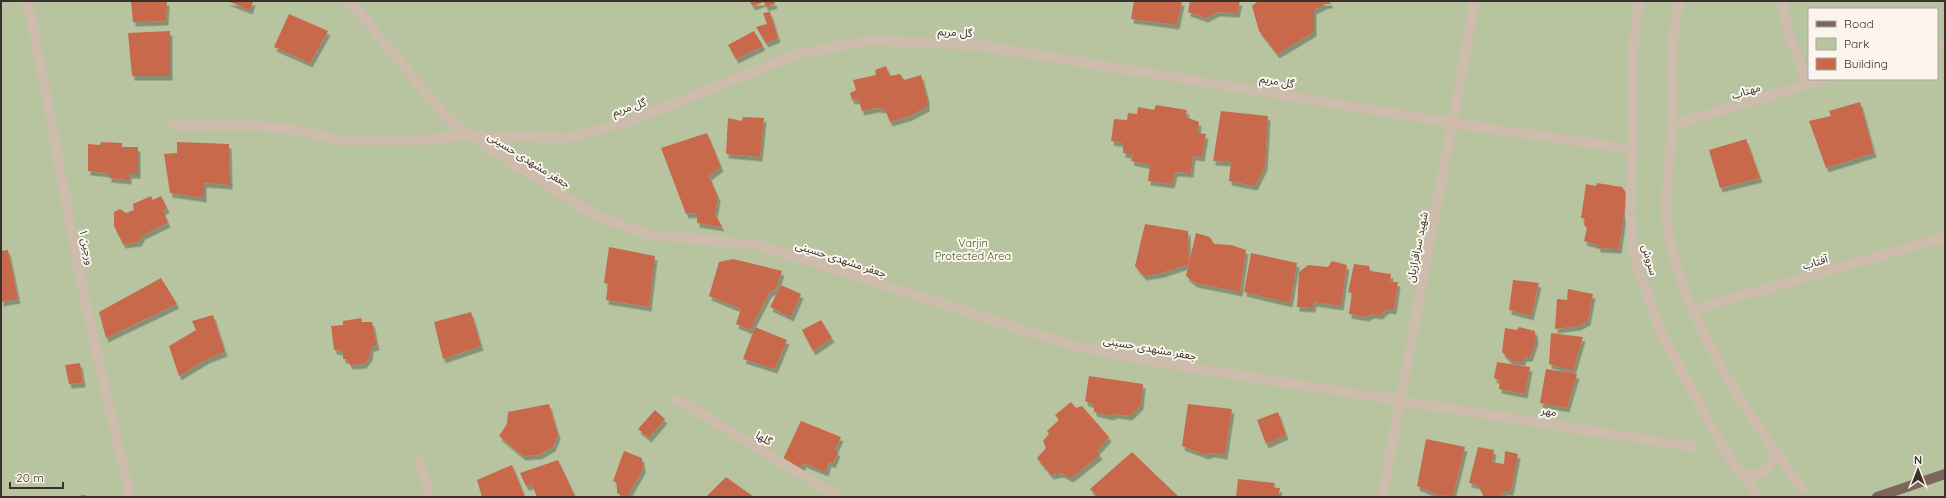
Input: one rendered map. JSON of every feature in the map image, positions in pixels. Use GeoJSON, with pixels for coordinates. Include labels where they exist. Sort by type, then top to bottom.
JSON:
{"type":"FeatureCollection","features":[{"type":"Feature","properties":{"kind":"main road"},"geometry":{"type":"LineString","coordinates":[[1877,497],[1945,474]]}},
{"type":"Feature","properties":{"kind":"street","name":"ورجین ۱"},"geometry":{"type":"LineString","coordinates":[[26,1],[34,31],[84,296],[130,497]]}},
{"type":"Feature","properties":{"kind":"street","name":"جعفر مشهدی حسینی"},"geometry":{"type":"LineString","coordinates":[[350,1],[448,119],[468,135],[598,217],[650,235],[759,245],[1077,347],[1161,363],[1400,400]]}},
{"type":"Feature","properties":{"kind":"street","name":"شهید سرافرازیان"},"geometry":{"type":"LineString","coordinates":[[1382,497],[1475,1]]}},
{"type":"Feature","properties":{"kind":"street","name":"سروش"},"geometry":{"type":"LineString","coordinates":[[1639,1],[1632,54],[1630,215],[1634,256],[1658,326],[1726,453],[1759,497]]}},
{"type":"Feature","properties":{"kind":"street"},"geometry":{"type":"LineString","coordinates":[[1680,1],[1676,13],[1672,55],[1672,125],[1666,211],[1672,247],[1692,310],[1728,380],[1774,450],[1802,488]]}},
{"type":"Feature","properties":{"kind":"street"},"geometry":{"type":"LineString","coordinates":[[1781,1],[1788,31],[1808,84]]}},
{"type":"Feature","properties":{"kind":"street","name":"گل مریم"},"geometry":{"type":"LineString","coordinates":[[174,126],[250,125],[296,130],[338,140],[411,141],[468,135],[567,138],[632,120],[798,54],[871,40],[984,46],[1452,123],[1632,149]]}},
{"type":"Feature","properties":{"kind":"street","name":"مهتاب"},"geometry":{"type":"LineString","coordinates":[[1672,125],[1822,80]]}},
{"type":"Feature","properties":{"kind":"street","name":"آفتاب"},"geometry":{"type":"LineString","coordinates":[[1692,310],[1945,238]]}},
{"type":"Feature","properties":{"kind":"street","name":"گلها"},"geometry":{"type":"LineString","coordinates":[[677,399],[838,497]]}},
{"type":"Feature","properties":{"kind":"street","name":"مهر"},"geometry":{"type":"LineString","coordinates":[[1400,400],[1693,446]]}},
{"type":"Feature","properties":{"kind":"street"},"geometry":{"type":"LineString","coordinates":[[1741,472],[1753,476],[1765,472],[1773,462],[1774,450]]}},
{"type":"Feature","properties":{"kind":"street"},"geometry":{"type":"LineString","coordinates":[[420,462],[430,497]]}},
{"type":"Feature","properties":{"kind":"green space","name":"Varjin Protected Area"},"geometry":{"type":"Polygon","coordinates":[[[1,1],[1945,1],[1945,497],[1,497],[1,1]]]}},
{"type":"Feature","properties":{"kind":"building"},"geometry":{"type":"Polygon","coordinates":[[[131,1],[167,1],[166,21],[133,22],[131,1]]]}},
{"type":"Feature","properties":{"kind":"building"},"geometry":{"type":"Polygon","coordinates":[[[227,1],[253,1],[250,10],[227,1]]]}},
{"type":"Feature","properties":{"kind":"building"},"geometry":{"type":"Polygon","coordinates":[[[749,1],[774,1],[775,4],[766,7],[764,2],[753,6],[749,1]]]}},
{"type":"Feature","properties":{"kind":"building"},"geometry":{"type":"Polygon","coordinates":[[[1134,1],[1182,1],[1177,25],[1131,19],[1134,1]]]}},
{"type":"Feature","properties":{"kind":"building"},"geometry":{"type":"Polygon","coordinates":[[[1190,1],[1240,1],[1237,13],[1217,12],[1206,18],[1188,12],[1190,1]]]}},
{"type":"Feature","properties":{"kind":"building"},"geometry":{"type":"Polygon","coordinates":[[[1258,1],[1329,1],[1331,4],[1326,4],[1314,10],[1314,32],[1277,54],[1259,31],[1252,6],[1258,1]]]}},
{"type":"Feature","properties":{"kind":"building"},"geometry":{"type":"Polygon","coordinates":[[[770,12],[778,38],[766,43],[756,27],[767,24],[763,13],[770,12]]]}},
{"type":"Feature","properties":{"kind":"building"},"geometry":{"type":"Polygon","coordinates":[[[289,14],[328,31],[310,63],[274,47],[289,14]]]}},
{"type":"Feature","properties":{"kind":"building"},"geometry":{"type":"Polygon","coordinates":[[[170,31],[170,76],[132,76],[128,33],[170,31]]]}},
{"type":"Feature","properties":{"kind":"building"},"geometry":{"type":"Polygon","coordinates":[[[754,31],[763,46],[736,59],[728,45],[754,31]]]}},
{"type":"Feature","properties":{"kind":"building"},"geometry":{"type":"Polygon","coordinates":[[[886,66],[890,76],[900,74],[904,80],[921,75],[927,98],[927,107],[910,116],[890,122],[885,109],[876,108],[862,111],[858,99],[852,100],[850,93],[856,90],[853,80],[876,75],[875,70],[886,66]]]}},
{"type":"Feature","properties":{"kind":"building"},"geometry":{"type":"Polygon","coordinates":[[[1860,102],[1874,153],[1826,168],[1809,121],[1831,116],[1829,111],[1860,102]]]}},
{"type":"Feature","properties":{"kind":"building"},"geometry":{"type":"Polygon","coordinates":[[[1156,105],[1187,110],[1186,117],[1199,122],[1198,133],[1206,134],[1202,157],[1193,156],[1191,173],[1175,172],[1172,184],[1148,181],[1150,165],[1131,161],[1133,155],[1123,153],[1123,143],[1111,141],[1114,119],[1127,120],[1128,113],[1137,114],[1138,107],[1154,110],[1156,105]]]}},
{"type":"Feature","properties":{"kind":"building"},"geometry":{"type":"Polygon","coordinates":[[[1221,111],[1268,116],[1265,166],[1255,186],[1229,181],[1231,162],[1213,161],[1221,111]]]}},
{"type":"Feature","properties":{"kind":"building"},"geometry":{"type":"Polygon","coordinates":[[[743,117],[764,118],[760,157],[726,154],[728,118],[742,121],[743,117]]]}},
{"type":"Feature","properties":{"kind":"building"},"geometry":{"type":"Polygon","coordinates":[[[707,133],[721,167],[709,176],[718,197],[715,214],[722,227],[697,223],[697,213],[686,214],[661,148],[707,133]]]}},
{"type":"Feature","properties":{"kind":"building"},"geometry":{"type":"Polygon","coordinates":[[[1746,139],[1760,178],[1720,188],[1709,150],[1746,139]]]}},
{"type":"Feature","properties":{"kind":"building"},"geometry":{"type":"Polygon","coordinates":[[[101,142],[122,143],[122,147],[138,147],[138,174],[129,174],[129,180],[109,178],[109,173],[88,171],[88,144],[100,145],[101,142]]]}},
{"type":"Feature","properties":{"kind":"building"},"geometry":{"type":"Polygon","coordinates":[[[177,142],[229,144],[230,185],[204,183],[204,198],[170,193],[164,154],[177,153],[177,142]]]}},
{"type":"Feature","properties":{"kind":"building"},"geometry":{"type":"Polygon","coordinates":[[[1597,183],[1622,187],[1627,194],[1619,249],[1598,248],[1598,245],[1584,241],[1587,228],[1584,225],[1585,219],[1581,218],[1586,184],[1596,186],[1597,183]]]}},
{"type":"Feature","properties":{"kind":"building"},"geometry":{"type":"Polygon","coordinates":[[[151,196],[153,200],[161,196],[167,208],[163,211],[168,223],[143,235],[139,242],[123,244],[114,226],[114,212],[120,209],[126,213],[134,210],[133,204],[151,196]]]}},
{"type":"Feature","properties":{"kind":"building"},"geometry":{"type":"Polygon","coordinates":[[[1145,224],[1188,231],[1189,264],[1162,273],[1144,276],[1135,266],[1145,224]]]}},
{"type":"Feature","properties":{"kind":"building"},"geometry":{"type":"Polygon","coordinates":[[[1196,233],[1210,237],[1214,244],[1231,245],[1246,250],[1240,292],[1195,283],[1186,276],[1196,233]]]}},
{"type":"Feature","properties":{"kind":"building"},"geometry":{"type":"Polygon","coordinates":[[[609,247],[655,256],[649,307],[606,300],[608,284],[604,283],[609,247]]]}},
{"type":"Feature","properties":{"kind":"building"},"geometry":{"type":"Polygon","coordinates":[[[8,250],[18,299],[1,302],[1,251],[8,250]]]}},
{"type":"Feature","properties":{"kind":"building"},"geometry":{"type":"Polygon","coordinates":[[[1251,253],[1297,263],[1290,303],[1244,292],[1251,253]]]}},
{"type":"Feature","properties":{"kind":"building"},"geometry":{"type":"Polygon","coordinates":[[[733,259],[782,271],[776,289],[769,293],[750,330],[736,324],[741,309],[709,296],[719,262],[733,259]]]}},
{"type":"Feature","properties":{"kind":"building"},"geometry":{"type":"Polygon","coordinates":[[[1332,261],[1347,265],[1341,306],[1314,302],[1313,308],[1297,307],[1299,272],[1308,265],[1328,267],[1332,261]]]}},
{"type":"Feature","properties":{"kind":"building"},"geometry":{"type":"Polygon","coordinates":[[[1354,264],[1369,266],[1370,271],[1391,274],[1390,282],[1398,282],[1394,310],[1387,309],[1380,315],[1372,314],[1366,317],[1349,314],[1352,293],[1348,292],[1354,264]]]}},
{"type":"Feature","properties":{"kind":"building"},"geometry":{"type":"Polygon","coordinates":[[[161,278],[177,304],[106,338],[99,312],[161,278]]]}},
{"type":"Feature","properties":{"kind":"building"},"geometry":{"type":"Polygon","coordinates":[[[1513,280],[1539,283],[1531,316],[1509,310],[1513,280]]]}},
{"type":"Feature","properties":{"kind":"building"},"geometry":{"type":"Polygon","coordinates":[[[781,285],[801,294],[791,317],[770,307],[781,285]]]}},
{"type":"Feature","properties":{"kind":"building"},"geometry":{"type":"Polygon","coordinates":[[[1568,289],[1593,294],[1588,321],[1578,326],[1555,329],[1557,299],[1567,300],[1568,289]]]}},
{"type":"Feature","properties":{"kind":"building"},"geometry":{"type":"Polygon","coordinates":[[[471,312],[481,346],[443,359],[434,322],[471,312]]]}},
{"type":"Feature","properties":{"kind":"building"},"geometry":{"type":"Polygon","coordinates":[[[213,315],[225,352],[207,359],[179,376],[169,346],[196,330],[192,321],[213,315]]]}},
{"type":"Feature","properties":{"kind":"building"},"geometry":{"type":"Polygon","coordinates":[[[361,318],[362,322],[372,322],[377,346],[371,347],[370,356],[364,364],[350,365],[347,359],[343,359],[343,351],[334,350],[331,326],[343,325],[343,321],[361,318]]]}},
{"type":"Feature","properties":{"kind":"building"},"geometry":{"type":"Polygon","coordinates":[[[821,320],[832,338],[813,351],[802,330],[821,320]]]}},
{"type":"Feature","properties":{"kind":"building"},"geometry":{"type":"Polygon","coordinates":[[[755,327],[787,340],[775,369],[743,359],[755,327]]]}},
{"type":"Feature","properties":{"kind":"building"},"geometry":{"type":"Polygon","coordinates":[[[1519,327],[1535,331],[1536,340],[1530,357],[1524,357],[1523,361],[1511,361],[1502,352],[1505,328],[1517,330],[1519,327]]]}},
{"type":"Feature","properties":{"kind":"building"},"geometry":{"type":"Polygon","coordinates":[[[1551,333],[1583,337],[1573,371],[1549,364],[1551,333]]]}},
{"type":"Feature","properties":{"kind":"building"},"geometry":{"type":"Polygon","coordinates":[[[1497,362],[1530,367],[1525,394],[1499,389],[1500,381],[1494,378],[1497,362]]]}},
{"type":"Feature","properties":{"kind":"building"},"geometry":{"type":"Polygon","coordinates":[[[80,363],[83,383],[69,384],[65,365],[80,363]]]}},
{"type":"Feature","properties":{"kind":"building"},"geometry":{"type":"Polygon","coordinates":[[[1546,369],[1577,374],[1567,408],[1540,403],[1546,369]]]}},
{"type":"Feature","properties":{"kind":"building"},"geometry":{"type":"Polygon","coordinates":[[[1089,376],[1143,384],[1141,405],[1130,416],[1115,414],[1111,416],[1094,412],[1094,405],[1085,401],[1089,376]]]}},
{"type":"Feature","properties":{"kind":"building"},"geometry":{"type":"Polygon","coordinates":[[[1071,402],[1076,408],[1082,406],[1109,437],[1097,451],[1100,455],[1071,478],[1061,473],[1051,475],[1037,458],[1046,448],[1043,441],[1049,434],[1047,431],[1059,420],[1055,415],[1071,402]]]}},
{"type":"Feature","properties":{"kind":"building"},"geometry":{"type":"Polygon","coordinates":[[[549,404],[558,435],[553,447],[539,455],[523,456],[499,436],[507,424],[508,412],[549,404]]]}},
{"type":"Feature","properties":{"kind":"building"},"geometry":{"type":"Polygon","coordinates":[[[1188,404],[1232,409],[1225,455],[1212,453],[1206,455],[1182,446],[1188,404]]]}},
{"type":"Feature","properties":{"kind":"building"},"geometry":{"type":"Polygon","coordinates":[[[655,410],[665,419],[649,438],[638,429],[655,410]]]}},
{"type":"Feature","properties":{"kind":"building"},"geometry":{"type":"Polygon","coordinates":[[[1278,412],[1286,435],[1266,444],[1257,420],[1278,412]]]}},
{"type":"Feature","properties":{"kind":"building"},"geometry":{"type":"Polygon","coordinates":[[[801,421],[841,437],[835,450],[838,452],[833,464],[829,462],[826,472],[804,463],[801,468],[783,459],[801,421]]]}},
{"type":"Feature","properties":{"kind":"building"},"geometry":{"type":"Polygon","coordinates":[[[1426,439],[1465,447],[1453,495],[1438,495],[1417,486],[1426,439]]]}},
{"type":"Feature","properties":{"kind":"building"},"geometry":{"type":"Polygon","coordinates":[[[1478,447],[1494,450],[1492,462],[1504,464],[1505,451],[1518,454],[1511,491],[1504,491],[1499,497],[1484,497],[1478,485],[1469,483],[1478,447]]]}},
{"type":"Feature","properties":{"kind":"building"},"geometry":{"type":"Polygon","coordinates":[[[624,451],[642,458],[643,469],[627,497],[617,493],[617,483],[613,481],[624,451]]]}},
{"type":"Feature","properties":{"kind":"building"},"geometry":{"type":"Polygon","coordinates":[[[1132,452],[1179,497],[1098,497],[1090,489],[1132,452]]]}},
{"type":"Feature","properties":{"kind":"building"},"geometry":{"type":"Polygon","coordinates":[[[558,460],[575,496],[537,497],[532,485],[526,486],[520,473],[558,460]]]}},
{"type":"Feature","properties":{"kind":"building"},"geometry":{"type":"Polygon","coordinates":[[[512,465],[525,497],[482,497],[477,480],[512,465]]]}},
{"type":"Feature","properties":{"kind":"building"},"geometry":{"type":"Polygon","coordinates":[[[726,477],[754,497],[706,497],[726,477]]]}},
{"type":"Feature","properties":{"kind":"building"},"geometry":{"type":"Polygon","coordinates":[[[1238,479],[1275,483],[1274,488],[1280,488],[1278,497],[1236,497],[1238,479]]]}},
{"type":"Feature","properties":{"kind":"building"},"geometry":{"type":"Polygon","coordinates":[[[85,495],[88,497],[77,497],[77,496],[85,495]]]}}]}
